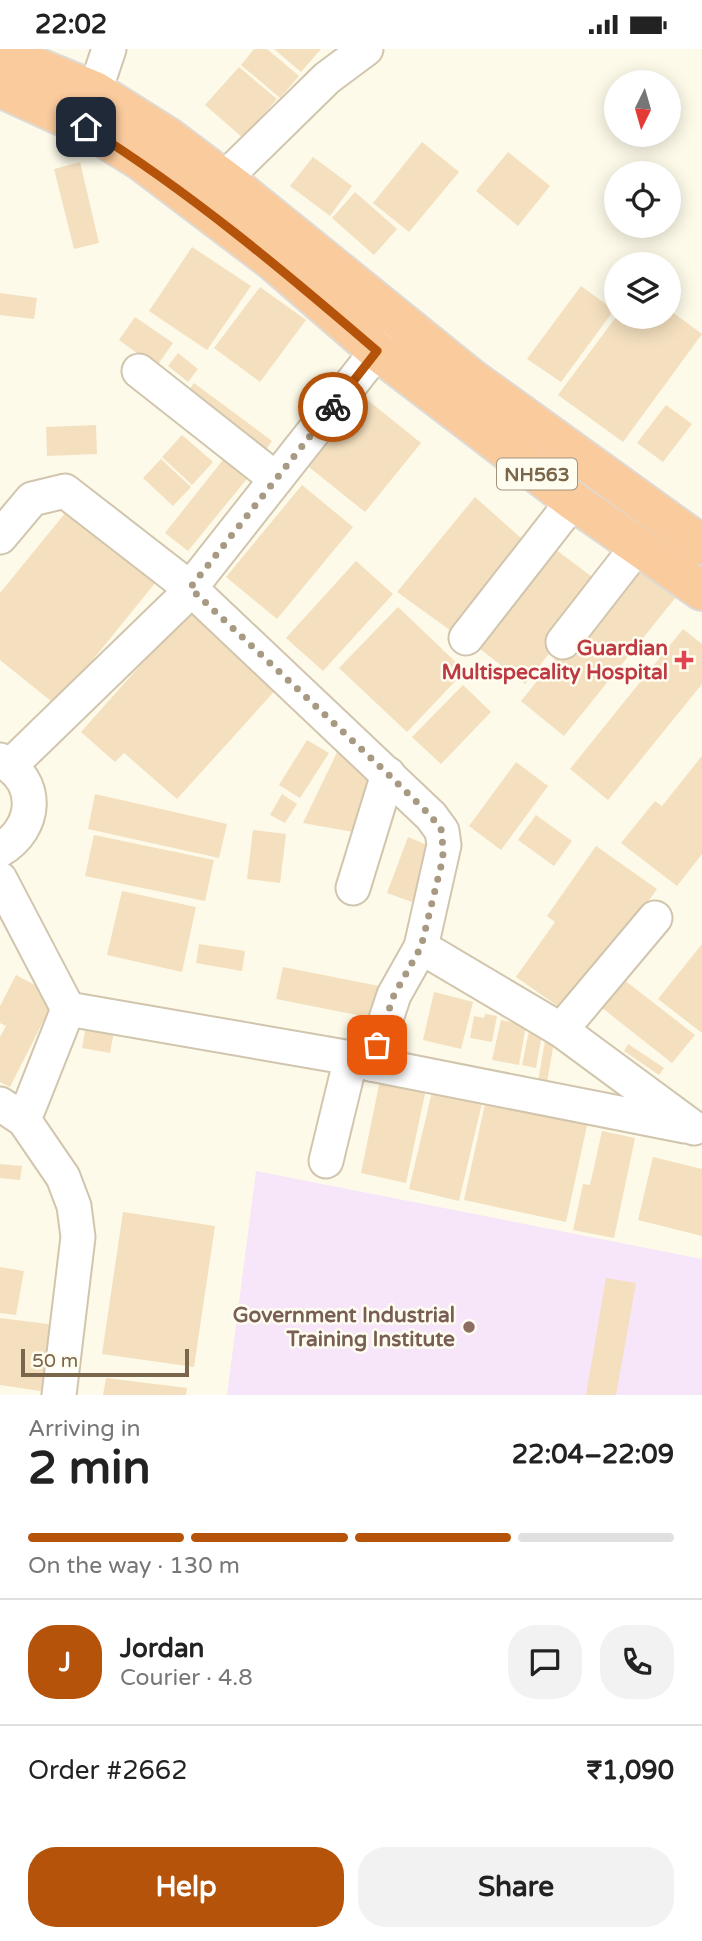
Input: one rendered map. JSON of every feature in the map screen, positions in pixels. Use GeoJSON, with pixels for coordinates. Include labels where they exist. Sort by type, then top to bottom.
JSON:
{"type":"FeatureCollection","features":[{"type":"Feature","properties":{"kind":"highway","name":"NH563"},"geometry":{"type":"LineString","coordinates":[[0,52],[95,91],[169,137],[472,379],[702,545]]}},
{"type":"Feature","properties":{"kind":"highway","name":"NH563"},"geometry":{"type":"LineString","coordinates":[[0,87],[86,127],[141,162],[273,261],[377,351],[573,501],[702,591]]}},
{"type":"Feature","properties":{"kind":"street"},"geometry":{"type":"LineString","coordinates":[[95,91],[109,49]]}},
{"type":"Feature","properties":{"kind":"street"},"geometry":{"type":"LineString","coordinates":[[224,179],[327,78],[366,49]]}},
{"type":"Feature","properties":{"kind":"street"},"geometry":{"type":"LineString","coordinates":[[0,851],[18,837],[28,820],[30,800],[24,781],[8,755],[180,601],[400,321]]}},
{"type":"Feature","properties":{"kind":"street"},"geometry":{"type":"LineString","coordinates":[[139,371],[276,479]]}},
{"type":"Feature","properties":{"kind":"street"},"geometry":{"type":"LineString","coordinates":[[0,537],[32,499],[65,491],[190,588],[388,774],[431,816],[442,831],[443,858],[421,947],[361,1061],[326,1161]]}},
{"type":"Feature","properties":{"kind":"street"},"geometry":{"type":"LineString","coordinates":[[467,638],[573,501]]}},
{"type":"Feature","properties":{"kind":"street"},"geometry":{"type":"LineString","coordinates":[[563,642],[637,547]]}},
{"type":"Feature","properties":{"kind":"street"},"geometry":{"type":"LineString","coordinates":[[353,888],[388,774]]}},
{"type":"Feature","properties":{"kind":"street"},"geometry":{"type":"LineString","coordinates":[[0,879],[68,1009]]}},
{"type":"Feature","properties":{"kind":"street"},"geometry":{"type":"LineString","coordinates":[[561,1030],[655,918]]}},
{"type":"Feature","properties":{"kind":"street"},"geometry":{"type":"LineString","coordinates":[[421,947],[561,1030],[698,1129]]}},
{"type":"Feature","properties":{"kind":"street"},"geometry":{"type":"LineString","coordinates":[[68,1009],[361,1061],[698,1129]]}},
{"type":"Feature","properties":{"kind":"street"},"geometry":{"type":"LineString","coordinates":[[59,1395],[78,1237],[74,1206],[62,1177],[12,1112],[68,1009]]}},
{"type":"Feature","properties":{"kind":"shaded area","name":"Government Industrial Training Institute"},"geometry":{"type":"Polygon","coordinates":[[[256,1171],[702,1259],[702,1395],[227,1395],[256,1171]]]}},
{"type":"Feature","properties":{"kind":"building"},"geometry":{"type":"Polygon","coordinates":[[[254,49],[267,49],[299,76],[280,98],[241,65],[254,49]]]}},
{"type":"Feature","properties":{"kind":"building"},"geometry":{"type":"Polygon","coordinates":[[[274,49],[321,49],[301,72],[274,49]]]}},
{"type":"Feature","properties":{"kind":"building"},"geometry":{"type":"Polygon","coordinates":[[[239,67],[277,99],[243,138],[205,105],[239,67]]]}},
{"type":"Feature","properties":{"kind":"building"},"geometry":{"type":"Polygon","coordinates":[[[422,142],[459,172],[409,232],[373,203],[422,142]]]}},
{"type":"Feature","properties":{"kind":"building"},"geometry":{"type":"Polygon","coordinates":[[[508,152],[550,186],[518,226],[476,191],[508,152]]]}},
{"type":"Feature","properties":{"kind":"building"},"geometry":{"type":"Polygon","coordinates":[[[313,157],[352,186],[330,216],[290,186],[313,157]]]}},
{"type":"Feature","properties":{"kind":"building"},"geometry":{"type":"Polygon","coordinates":[[[80,162],[99,243],[74,249],[54,169],[80,162]]]}},
{"type":"Feature","properties":{"kind":"building"},"geometry":{"type":"Polygon","coordinates":[[[355,192],[397,229],[374,255],[332,218],[355,192]]]}},
{"type":"Feature","properties":{"kind":"building"},"geometry":{"type":"Polygon","coordinates":[[[192,247],[251,286],[207,350],[149,311],[192,247]]]}},
{"type":"Feature","properties":{"kind":"building"},"geometry":{"type":"Polygon","coordinates":[[[581,286],[604,303],[604,324],[561,382],[527,359],[581,286]]]}},
{"type":"Feature","properties":{"kind":"building"},"geometry":{"type":"Polygon","coordinates":[[[260,287],[306,320],[260,382],[214,348],[260,287]]]}},
{"type":"Feature","properties":{"kind":"building"},"geometry":{"type":"Polygon","coordinates":[[[0,293],[37,298],[34,319],[0,315],[0,293]]]}},
{"type":"Feature","properties":{"kind":"building"},"geometry":{"type":"Polygon","coordinates":[[[135,317],[173,343],[156,367],[119,340],[135,317]]]}},
{"type":"Feature","properties":{"kind":"building"},"geometry":{"type":"Polygon","coordinates":[[[681,319],[702,334],[623,442],[558,395],[607,329],[681,329],[681,319]]]}},
{"type":"Feature","properties":{"kind":"building"},"geometry":{"type":"Polygon","coordinates":[[[178,353],[198,369],[188,382],[168,366],[178,353]]]}},
{"type":"Feature","properties":{"kind":"building"},"geometry":{"type":"Polygon","coordinates":[[[194,383],[272,441],[258,461],[180,403],[194,383]]]}},
{"type":"Feature","properties":{"kind":"building"},"geometry":{"type":"Polygon","coordinates":[[[360,394],[421,443],[365,512],[304,463],[360,394]]]}},
{"type":"Feature","properties":{"kind":"building"},"geometry":{"type":"Polygon","coordinates":[[[666,405],[692,424],[663,462],[637,443],[666,405]]]}},
{"type":"Feature","properties":{"kind":"building"},"geometry":{"type":"Polygon","coordinates":[[[96,425],[97,454],[47,456],[46,427],[96,425]]]}},
{"type":"Feature","properties":{"kind":"building"},"geometry":{"type":"Polygon","coordinates":[[[182,435],[213,462],[192,485],[162,457],[182,435]]]}},
{"type":"Feature","properties":{"kind":"building"},"geometry":{"type":"Polygon","coordinates":[[[226,456],[250,475],[188,551],[165,533],[226,456]]]}},
{"type":"Feature","properties":{"kind":"building"},"geometry":{"type":"Polygon","coordinates":[[[161,459],[191,487],[173,506],[143,478],[161,459]]]}},
{"type":"Feature","properties":{"kind":"building"},"geometry":{"type":"Polygon","coordinates":[[[302,485],[353,527],[277,619],[226,577],[302,485]]]}},
{"type":"Feature","properties":{"kind":"building"},"geometry":{"type":"Polygon","coordinates":[[[475,497],[530,546],[461,638],[397,592],[475,497]]]}},
{"type":"Feature","properties":{"kind":"building"},"geometry":{"type":"Polygon","coordinates":[[[71,506],[160,577],[56,705],[0,660],[0,593],[71,506]]]}},
{"type":"Feature","properties":{"kind":"building"},"geometry":{"type":"Polygon","coordinates":[[[547,543],[603,585],[525,684],[471,642],[547,543]]]}},
{"type":"Feature","properties":{"kind":"building"},"geometry":{"type":"Polygon","coordinates":[[[356,561],[393,594],[323,671],[286,638],[356,561]]]}},
{"type":"Feature","properties":{"kind":"building"},"geometry":{"type":"Polygon","coordinates":[[[633,562],[676,597],[564,736],[521,701],[633,562]]]}},
{"type":"Feature","properties":{"kind":"building"},"geometry":{"type":"Polygon","coordinates":[[[193,606],[281,684],[177,799],[124,753],[115,762],[81,732],[193,606]]]}},
{"type":"Feature","properties":{"kind":"building"},"geometry":{"type":"Polygon","coordinates":[[[398,607],[465,671],[407,732],[339,668],[398,607]]]}},
{"type":"Feature","properties":{"kind":"building"},"geometry":{"type":"Polygon","coordinates":[[[683,629],[702,644],[702,684],[608,800],[570,769],[683,629]]]}},
{"type":"Feature","properties":{"kind":"building"},"geometry":{"type":"Polygon","coordinates":[[[463,685],[491,712],[441,764],[412,737],[463,685]]]}},
{"type":"Feature","properties":{"kind":"building"},"geometry":{"type":"Polygon","coordinates":[[[307,740],[329,753],[300,798],[279,785],[307,740]]]}},
{"type":"Feature","properties":{"kind":"building"},"geometry":{"type":"Polygon","coordinates":[[[343,740],[375,780],[353,832],[303,823],[343,740]]]}},
{"type":"Feature","properties":{"kind":"building"},"geometry":{"type":"Polygon","coordinates":[[[702,756],[702,854],[677,886],[621,843],[655,801],[662,806],[702,756]]]}},
{"type":"Feature","properties":{"kind":"building"},"geometry":{"type":"Polygon","coordinates":[[[516,762],[548,786],[501,850],[469,826],[516,762]]]}},
{"type":"Feature","properties":{"kind":"building"},"geometry":{"type":"Polygon","coordinates":[[[95,794],[227,824],[219,858],[88,829],[95,794]]]}},
{"type":"Feature","properties":{"kind":"building"},"geometry":{"type":"Polygon","coordinates":[[[282,794],[297,804],[285,823],[270,815],[282,794]]]}},
{"type":"Feature","properties":{"kind":"building"},"geometry":{"type":"Polygon","coordinates":[[[536,815],[572,841],[554,866],[518,840],[536,815]]]}},
{"type":"Feature","properties":{"kind":"building"},"geometry":{"type":"Polygon","coordinates":[[[253,830],[286,834],[280,883],[247,879],[253,830]]]}},
{"type":"Feature","properties":{"kind":"building"},"geometry":{"type":"Polygon","coordinates":[[[94,835],[214,860],[205,901],[85,876],[94,835]]]}},
{"type":"Feature","properties":{"kind":"building"},"geometry":{"type":"Polygon","coordinates":[[[408,837],[432,847],[412,902],[387,893],[408,837]]]}},
{"type":"Feature","properties":{"kind":"building"},"geometry":{"type":"Polygon","coordinates":[[[596,846],[657,889],[569,1014],[516,977],[555,922],[547,916],[596,846]]]}},
{"type":"Feature","properties":{"kind":"building"},"geometry":{"type":"Polygon","coordinates":[[[122,891],[196,907],[182,972],[107,955],[122,891]]]}},
{"type":"Feature","properties":{"kind":"building"},"geometry":{"type":"Polygon","coordinates":[[[199,944],[245,951],[242,971],[196,963],[199,944]]]}},
{"type":"Feature","properties":{"kind":"building"},"geometry":{"type":"Polygon","coordinates":[[[702,944],[702,1033],[658,999],[702,944]]]}},
{"type":"Feature","properties":{"kind":"building"},"geometry":{"type":"Polygon","coordinates":[[[283,967],[379,986],[372,1018],[276,999],[283,967]]]}},
{"type":"Feature","properties":{"kind":"building"},"geometry":{"type":"Polygon","coordinates":[[[614,972],[695,1035],[672,1063],[592,1000],[614,972]]]}},
{"type":"Feature","properties":{"kind":"building"},"geometry":{"type":"Polygon","coordinates":[[[16,975],[56,996],[10,1087],[0,1082],[0,1037],[6,1026],[0,1023],[0,1006],[16,975]]]}},
{"type":"Feature","properties":{"kind":"building"},"geometry":{"type":"Polygon","coordinates":[[[434,992],[473,1002],[461,1049],[423,1040],[434,992]]]}},
{"type":"Feature","properties":{"kind":"building"},"geometry":{"type":"Polygon","coordinates":[[[485,1014],[497,1016],[492,1042],[470,1038],[474,1016],[484,1018],[485,1014]]]}},
{"type":"Feature","properties":{"kind":"building"},"geometry":{"type":"Polygon","coordinates":[[[501,1020],[526,1025],[519,1065],[492,1060],[501,1020]]]}},
{"type":"Feature","properties":{"kind":"building"},"geometry":{"type":"Polygon","coordinates":[[[86,1026],[114,1031],[110,1053],[82,1048],[86,1026]]]}},
{"type":"Feature","properties":{"kind":"building"},"geometry":{"type":"Polygon","coordinates":[[[530,1026],[543,1029],[536,1068],[522,1065],[530,1026]]]}},
{"type":"Feature","properties":{"kind":"building"},"geometry":{"type":"Polygon","coordinates":[[[545,1041],[554,1042],[547,1082],[538,1081],[545,1041]]]}},
{"type":"Feature","properties":{"kind":"building"},"geometry":{"type":"Polygon","coordinates":[[[628,1044],[664,1068],[659,1075],[624,1051],[628,1044]]]}},
{"type":"Feature","properties":{"kind":"building"},"geometry":{"type":"Polygon","coordinates":[[[380,1080],[426,1089],[406,1183],[361,1173],[380,1080]]]}},
{"type":"Feature","properties":{"kind":"building"},"geometry":{"type":"Polygon","coordinates":[[[433,1088],[483,1099],[459,1201],[409,1189],[433,1088]]]}},
{"type":"Feature","properties":{"kind":"building"},"geometry":{"type":"Polygon","coordinates":[[[486,1099],[588,1121],[566,1222],[464,1200],[486,1099]]]}},
{"type":"Feature","properties":{"kind":"building"},"geometry":{"type":"Polygon","coordinates":[[[602,1131],[635,1138],[614,1238],[573,1230],[583,1184],[590,1185],[602,1131]]]}},
{"type":"Feature","properties":{"kind":"building"},"geometry":{"type":"Polygon","coordinates":[[[653,1157],[702,1169],[702,1236],[638,1220],[653,1157]]]}},
{"type":"Feature","properties":{"kind":"building"},"geometry":{"type":"Polygon","coordinates":[[[0,1164],[22,1166],[20,1180],[0,1178],[0,1164]]]}},
{"type":"Feature","properties":{"kind":"building"},"geometry":{"type":"Polygon","coordinates":[[[123,1212],[215,1226],[194,1367],[102,1354],[123,1212]]]}},
{"type":"Feature","properties":{"kind":"building"},"geometry":{"type":"Polygon","coordinates":[[[0,1267],[24,1271],[16,1315],[0,1313],[0,1267]]]}},
{"type":"Feature","properties":{"kind":"building"},"geometry":{"type":"Polygon","coordinates":[[[606,1278],[636,1283],[616,1395],[586,1395],[606,1278]]]}},
{"type":"Feature","properties":{"kind":"building"},"geometry":{"type":"Polygon","coordinates":[[[0,1318],[56,1325],[47,1392],[0,1385],[0,1318]]]}},
{"type":"Feature","properties":{"kind":"building"},"geometry":{"type":"Polygon","coordinates":[[[106,1378],[187,1388],[186,1395],[103,1395],[106,1378]]]}},
{"type":"Feature","properties":{"kind":"way so far"},"geometry":{"type":"LineString","coordinates":[[333,407],[190,588],[388,774],[431,816],[442,831],[443,858],[421,947],[394,995],[377,1045]]}},
{"type":"Feature","properties":{"kind":"place","name":"Guardian Multispecality Hospital"},"geometry":{"type":"Point","coordinates":[684,660]}},
{"type":"Feature","properties":{"kind":"place","name":"Government Industrial Training Institute"},"geometry":{"type":"Point","coordinates":[469,1327]}},
{"type":"Feature","properties":{"kind":"route"},"geometry":{"type":"LineString","coordinates":[[86,127],[141,162],[273,261],[377,351],[333,407]]}}]}
